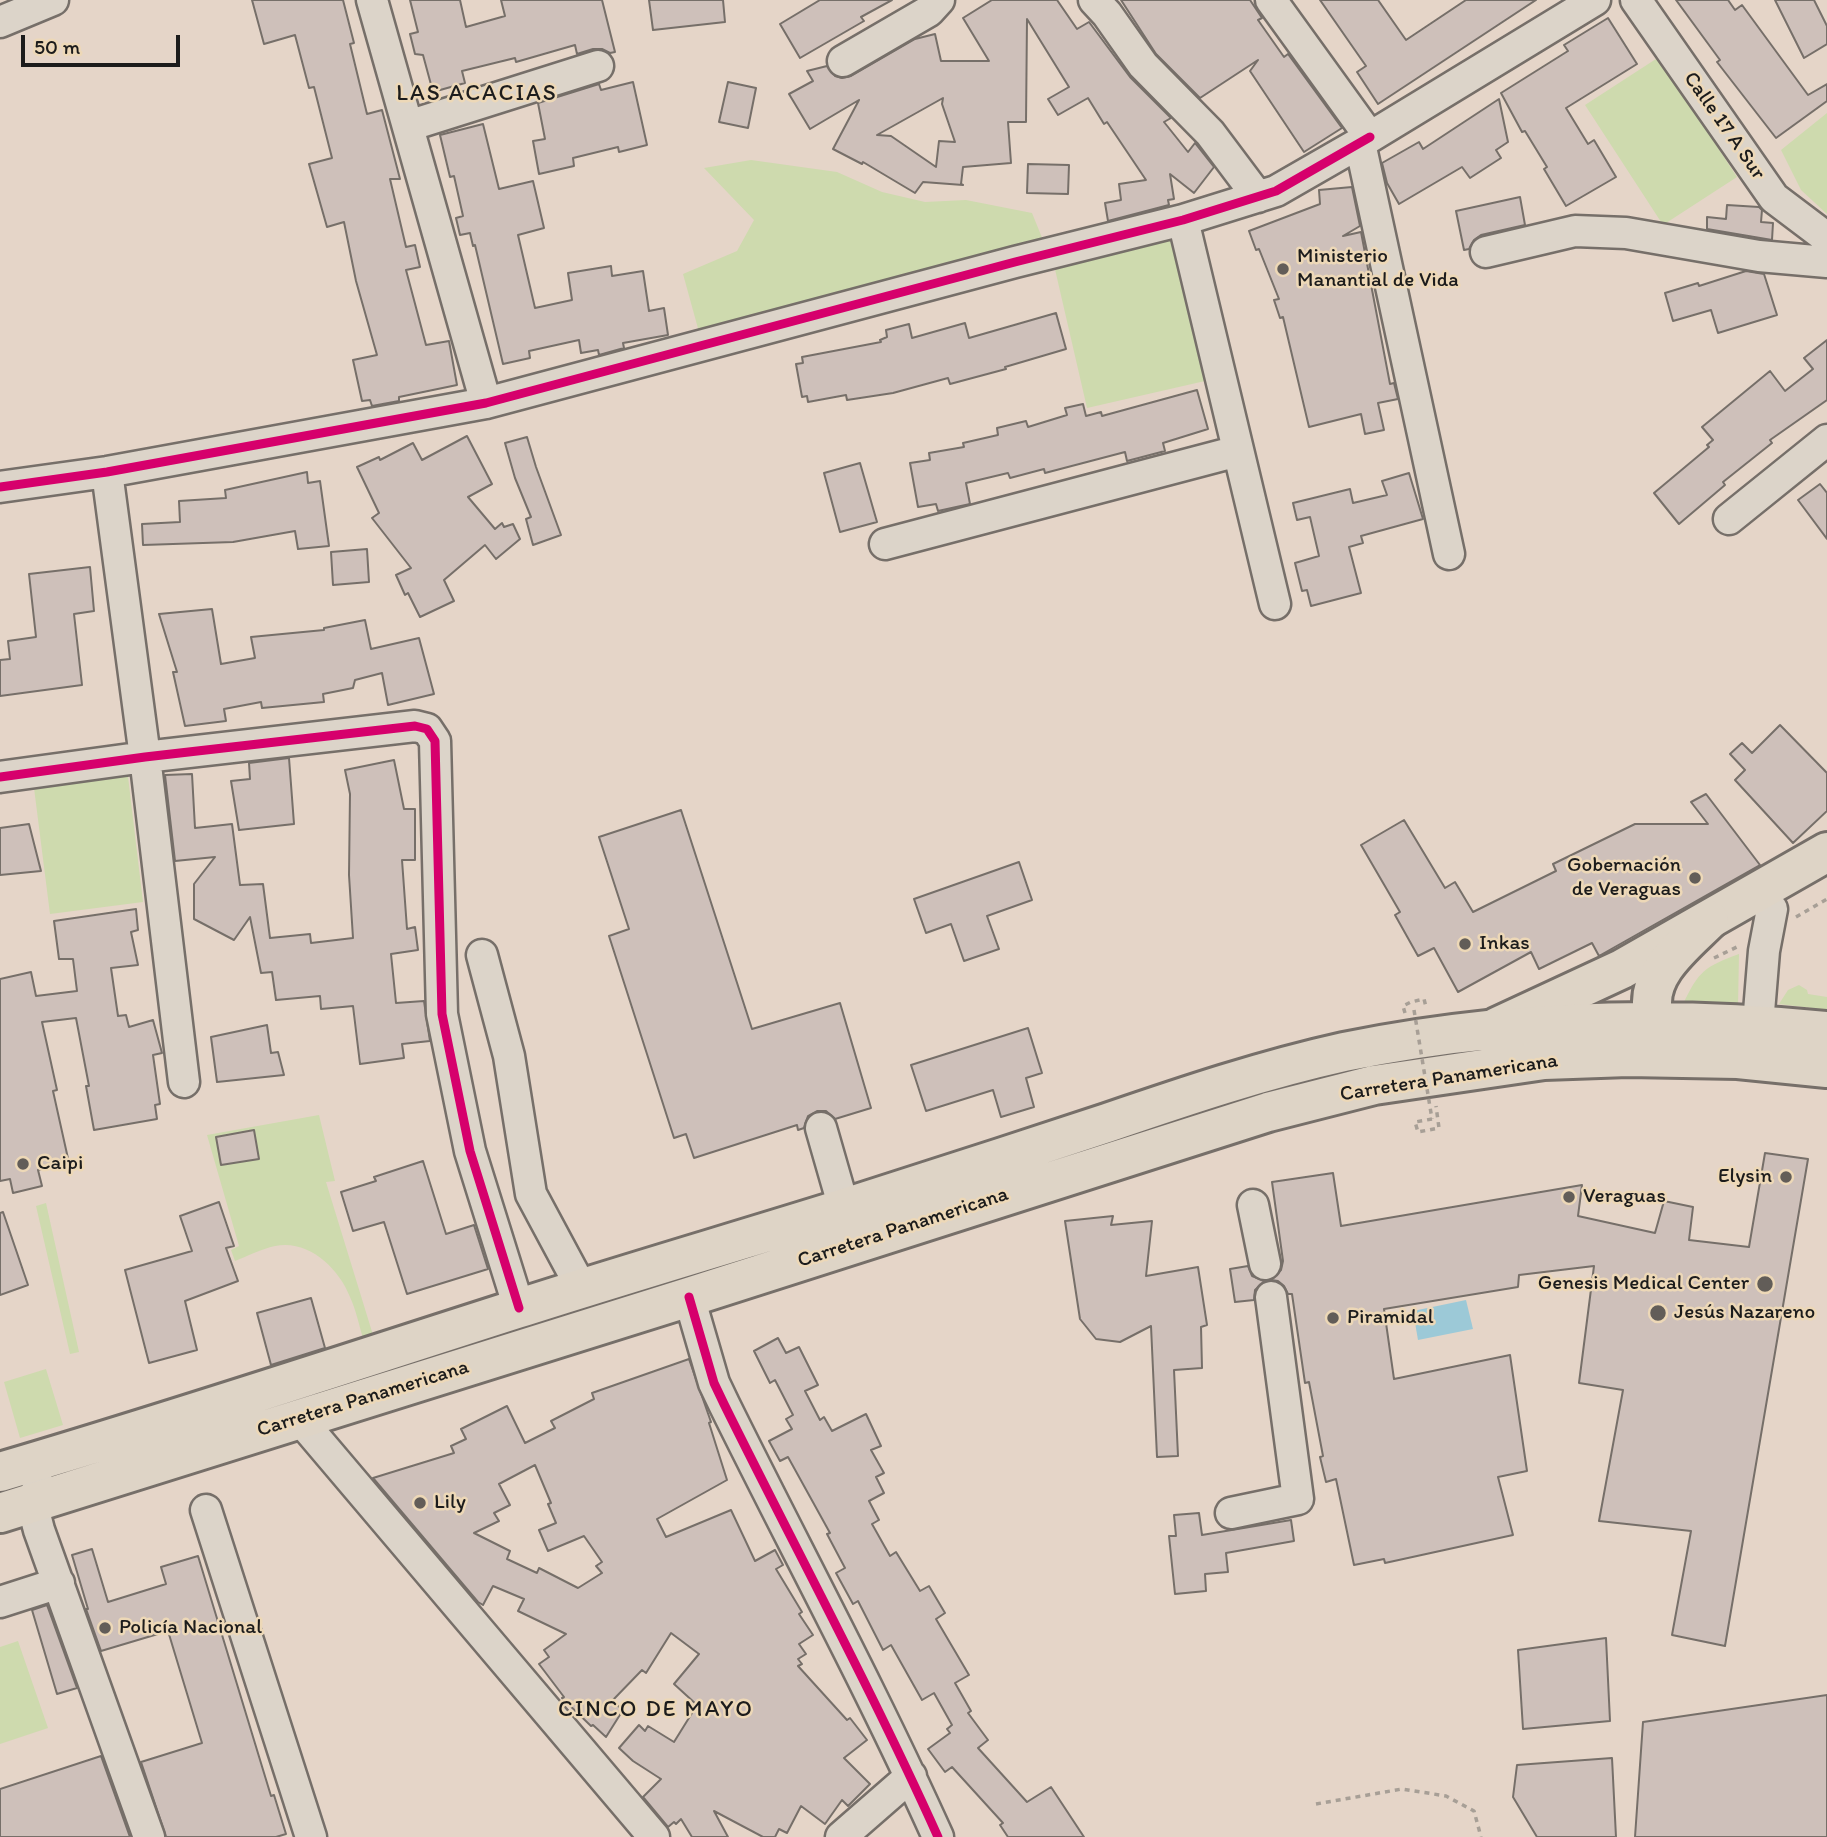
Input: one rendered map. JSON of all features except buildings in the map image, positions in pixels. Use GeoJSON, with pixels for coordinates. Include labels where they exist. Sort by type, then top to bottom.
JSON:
{"type":"FeatureCollection","features":[{"type":"Feature","properties":{"kind":"main road"},"geometry":{"type":"LineString","coordinates":[[1485,1032],[1577,991],[1666,945],[1827,852]]}},
{"type":"Feature","properties":{"kind":"main road"},"geometry":{"type":"LineString","coordinates":[[1467,1071],[1516,1053],[1623,1039],[1640,1032],[1656,1020],[1674,980],[1696,956],[1827,877]]}},
{"type":"Feature","properties":{"kind":"main road"},"geometry":{"type":"LineString","coordinates":[[1709,920],[1671,958],[1660,975],[1653,997],[1656,1020],[1664,1031],[1676,1037],[1738,1049],[1774,1062]]}},
{"type":"Feature","properties":{"kind":"main road","name":"Carretera Panamericana"},"geometry":{"type":"LineString","coordinates":[[6,1463],[62,1454],[248,1397],[1268,1070],[1418,1039],[1526,1026],[1656,1020],[1758,1024],[1827,1031]]}},
{"type":"Feature","properties":{"kind":"main road"},"geometry":{"type":"LineString","coordinates":[[1188,1095],[1338,1073],[1355,1075],[1374,1085],[1385,1070],[1403,1060],[1483,1042],[1526,1026]]}},
{"type":"Feature","properties":{"kind":"main road","name":"Carretera Panamericana"},"geometry":{"type":"LineString","coordinates":[[11,1509],[689,1297],[1256,1115],[1374,1085],[1544,1060],[1701,1057],[1827,1068]]}},
{"type":"Feature","properties":{"kind":"main road"},"geometry":{"type":"LineString","coordinates":[[454,1330],[529,1320],[651,1289],[674,1291],[689,1297],[697,1281],[712,1268],[831,1224],[908,1187]]}},
{"type":"Feature","properties":{"kind":"street"},"geometry":{"type":"LineString","coordinates":[[0,22],[53,0]]}},
{"type":"Feature","properties":{"kind":"street"},"geometry":{"type":"LineString","coordinates":[[372,0],[486,403]]}},
{"type":"Feature","properties":{"kind":"street"},"geometry":{"type":"LineString","coordinates":[[843,61],[929,10],[939,0]]}},
{"type":"Feature","properties":{"kind":"street"},"geometry":{"type":"LineString","coordinates":[[1094,0],[1143,65],[1210,133],[1258,197]]}},
{"type":"Feature","properties":{"kind":"street"},"geometry":{"type":"LineString","coordinates":[[1271,0],[1365,140],[1449,554]]}},
{"type":"Feature","properties":{"kind":"street"},"geometry":{"type":"LineString","coordinates":[[0,487],[107,472],[486,403],[1183,220],[1276,191],[1595,0]]}},
{"type":"Feature","properties":{"kind":"street","name":"Calle 17 A Sur"},"geometry":{"type":"LineString","coordinates":[[1636,0],[1774,198],[1827,238]]}},
{"type":"Feature","properties":{"kind":"street"},"geometry":{"type":"LineString","coordinates":[[408,126],[598,66]]}},
{"type":"Feature","properties":{"kind":"street"},"geometry":{"type":"LineString","coordinates":[[1183,220],[1275,604]]}},
{"type":"Feature","properties":{"kind":"street"},"geometry":{"type":"LineString","coordinates":[[1486,252],[1575,232],[1626,233],[1759,256],[1827,261]]}},
{"type":"Feature","properties":{"kind":"street"},"geometry":{"type":"LineString","coordinates":[[1729,519],[1827,440]]}},
{"type":"Feature","properties":{"kind":"street"},"geometry":{"type":"LineString","coordinates":[[885,544],[1238,452]]}},
{"type":"Feature","properties":{"kind":"street"},"geometry":{"type":"LineString","coordinates":[[107,472],[184,1082]]}},
{"type":"Feature","properties":{"kind":"street"},"geometry":{"type":"LineString","coordinates":[[0,777],[145,757],[415,726],[427,729],[435,741],[442,1014],[470,1151],[519,1308]]}},
{"type":"Feature","properties":{"kind":"street"},"geometry":{"type":"LineString","coordinates":[[1758,1024],[1772,909]]}},
{"type":"Feature","properties":{"kind":"street"},"geometry":{"type":"LineString","coordinates":[[482,955],[509,1056],[531,1194],[582,1289]]}},
{"type":"Feature","properties":{"kind":"street"},"geometry":{"type":"LineString","coordinates":[[821,1128],[844,1208]]}},
{"type":"Feature","properties":{"kind":"street"},"geometry":{"type":"LineString","coordinates":[[1253,1205],[1265,1264]]}},
{"type":"Feature","properties":{"kind":"street"},"geometry":{"type":"LineString","coordinates":[[689,1297],[714,1383],[911,1776],[938,1837]]}},
{"type":"Feature","properties":{"kind":"street"},"geometry":{"type":"LineString","coordinates":[[1231,1513],[1298,1499],[1271,1297]]}},
{"type":"Feature","properties":{"kind":"street"},"geometry":{"type":"LineString","coordinates":[[303,1418],[309,1430],[654,1837]]}},
{"type":"Feature","properties":{"kind":"street"},"geometry":{"type":"LineString","coordinates":[[11,1509],[39,1484],[62,1454]]}},
{"type":"Feature","properties":{"kind":"street"},"geometry":{"type":"LineString","coordinates":[[6,1463],[11,1509],[39,1530],[149,1837]]}},
{"type":"Feature","properties":{"kind":"street"},"geometry":{"type":"LineString","coordinates":[[206,1510],[311,1837]]}},
{"type":"Feature","properties":{"kind":"street"},"geometry":{"type":"LineString","coordinates":[[0,1601],[59,1584]]}},
{"type":"Feature","properties":{"kind":"street"},"geometry":{"type":"LineString","coordinates":[[841,1837],[911,1776]]}},
{"type":"Feature","properties":{"kind":"path"},"geometry":{"type":"LineString","coordinates":[[1411,1002],[1424,999],[1426,1007],[1414,1010],[1433,1119],[1415,1122],[1418,1132],[1439,1128],[1436,1106]]}},
{"type":"Feature","properties":{"kind":"path"},"geometry":{"type":"LineString","coordinates":[[1424,1108],[1447,1104]]}},
{"type":"Feature","properties":{"kind":"path"},"geometry":{"type":"LineString","coordinates":[[1316,1804],[1402,1789],[1446,1796],[1474,1811],[1481,1837]]}},
{"type":"Feature","properties":{"kind":"green space"},"geometry":{"type":"Polygon","coordinates":[[[1659,57],[1737,177],[1663,225],[1585,105],[1659,57]]]}},
{"type":"Feature","properties":{"kind":"green space"},"geometry":{"type":"Polygon","coordinates":[[[1827,113],[1827,214],[1801,190],[1781,150],[1827,113]]]}},
{"type":"Feature","properties":{"kind":"green space"},"geometry":{"type":"Polygon","coordinates":[[[751,160],[837,172],[882,192],[925,202],[966,200],[1032,213],[1045,245],[699,332],[683,274],[737,251],[754,220],[704,168],[751,160]]]}},
{"type":"Feature","properties":{"kind":"green space"},"geometry":{"type":"Polygon","coordinates":[[[1172,237],[1205,381],[1087,408],[1054,265],[1172,237]]]}},
{"type":"Feature","properties":{"kind":"green space"},"geometry":{"type":"Polygon","coordinates":[[[127,768],[143,902],[50,914],[33,780],[127,768]]]}},
{"type":"Feature","properties":{"kind":"green space"},"geometry":{"type":"Polygon","coordinates":[[[1739,954],[1738,1006],[1683,1004],[1704,972],[1739,954]]]}},
{"type":"Feature","properties":{"kind":"green space"},"geometry":{"type":"Polygon","coordinates":[[[1799,985],[1807,990],[1808,994],[1827,997],[1827,1010],[1779,1004],[1788,990],[1799,985]]]}},
{"type":"Feature","properties":{"kind":"green space"},"geometry":{"type":"Polygon","coordinates":[[[319,1115],[335,1181],[326,1182],[373,1335],[363,1338],[345,1286],[330,1266],[310,1251],[287,1245],[275,1246],[235,1261],[231,1250],[239,1246],[207,1135],[319,1115]]]}},
{"type":"Feature","properties":{"kind":"green space"},"geometry":{"type":"Polygon","coordinates":[[[46,1203],[79,1352],[70,1354],[36,1206],[46,1203]]]}},
{"type":"Feature","properties":{"kind":"green space"},"geometry":{"type":"Polygon","coordinates":[[[46,1369],[63,1425],[20,1438],[4,1382],[46,1369]]]}},
{"type":"Feature","properties":{"kind":"green space"},"geometry":{"type":"Polygon","coordinates":[[[18,1641],[48,1728],[0,1744],[0,1647],[18,1641]]]}},
{"type":"Feature","properties":{"kind":"water"},"geometry":{"type":"Polygon","coordinates":[[[1466,1300],[1473,1329],[1418,1340],[1413,1311],[1466,1300]]]}},
{"type":"Feature","properties":{"kind":"cycle path"},"geometry":{"type":"LineString","coordinates":[[0,487],[107,472],[486,403],[1183,220],[1276,191],[1370,137]]}},
{"type":"Feature","properties":{"kind":"cycle path"},"geometry":{"type":"LineString","coordinates":[[0,777],[145,757],[415,726],[427,729],[435,741],[442,1014],[470,1151],[519,1308]]}},
{"type":"Feature","properties":{"kind":"cycle path"},"geometry":{"type":"LineString","coordinates":[[689,1297],[714,1383],[860,1673],[938,1837]]}},
{"type":"Feature","properties":{"kind":"place","name":"Ministerio Manantial de Vida"},"geometry":{"type":"Point","coordinates":[1283,269]}},
{"type":"Feature","properties":{"kind":"place","name":"Gobernación de Veraguas"},"geometry":{"type":"Point","coordinates":[1695,878]}},
{"type":"Feature","properties":{"kind":"place","name":"Inkas"},"geometry":{"type":"Point","coordinates":[1465,944]}},
{"type":"Feature","properties":{"kind":"place","name":"Caipi"},"geometry":{"type":"Point","coordinates":[23,1164]}},
{"type":"Feature","properties":{"kind":"place","name":"Elysin"},"geometry":{"type":"Point","coordinates":[1786,1177]}},
{"type":"Feature","properties":{"kind":"place","name":"Veraguas"},"geometry":{"type":"Point","coordinates":[1569,1197]}},
{"type":"Feature","properties":{"kind":"place","name":"Genesis Medical Center"},"geometry":{"type":"Point","coordinates":[1765,1284]}},
{"type":"Feature","properties":{"kind":"place","name":"Jesús Nazareno"},"geometry":{"type":"Point","coordinates":[1658,1313]}},
{"type":"Feature","properties":{"kind":"place","name":"Piramidal"},"geometry":{"type":"Point","coordinates":[1333,1318]}},
{"type":"Feature","properties":{"kind":"place","name":"Lily"},"geometry":{"type":"Point","coordinates":[420,1503]}},
{"type":"Feature","properties":{"kind":"place","name":"Policía Nacional"},"geometry":{"type":"Point","coordinates":[105,1628]}},
{"type":"Feature","properties":{"kind":"district","name":"LAS ACACIAS"},"geometry":{"type":"Point","coordinates":[477,94]}},
{"type":"Feature","properties":{"kind":"district","name":"CINCO DE MAYO"},"geometry":{"type":"Point","coordinates":[656,1710]}}]}
